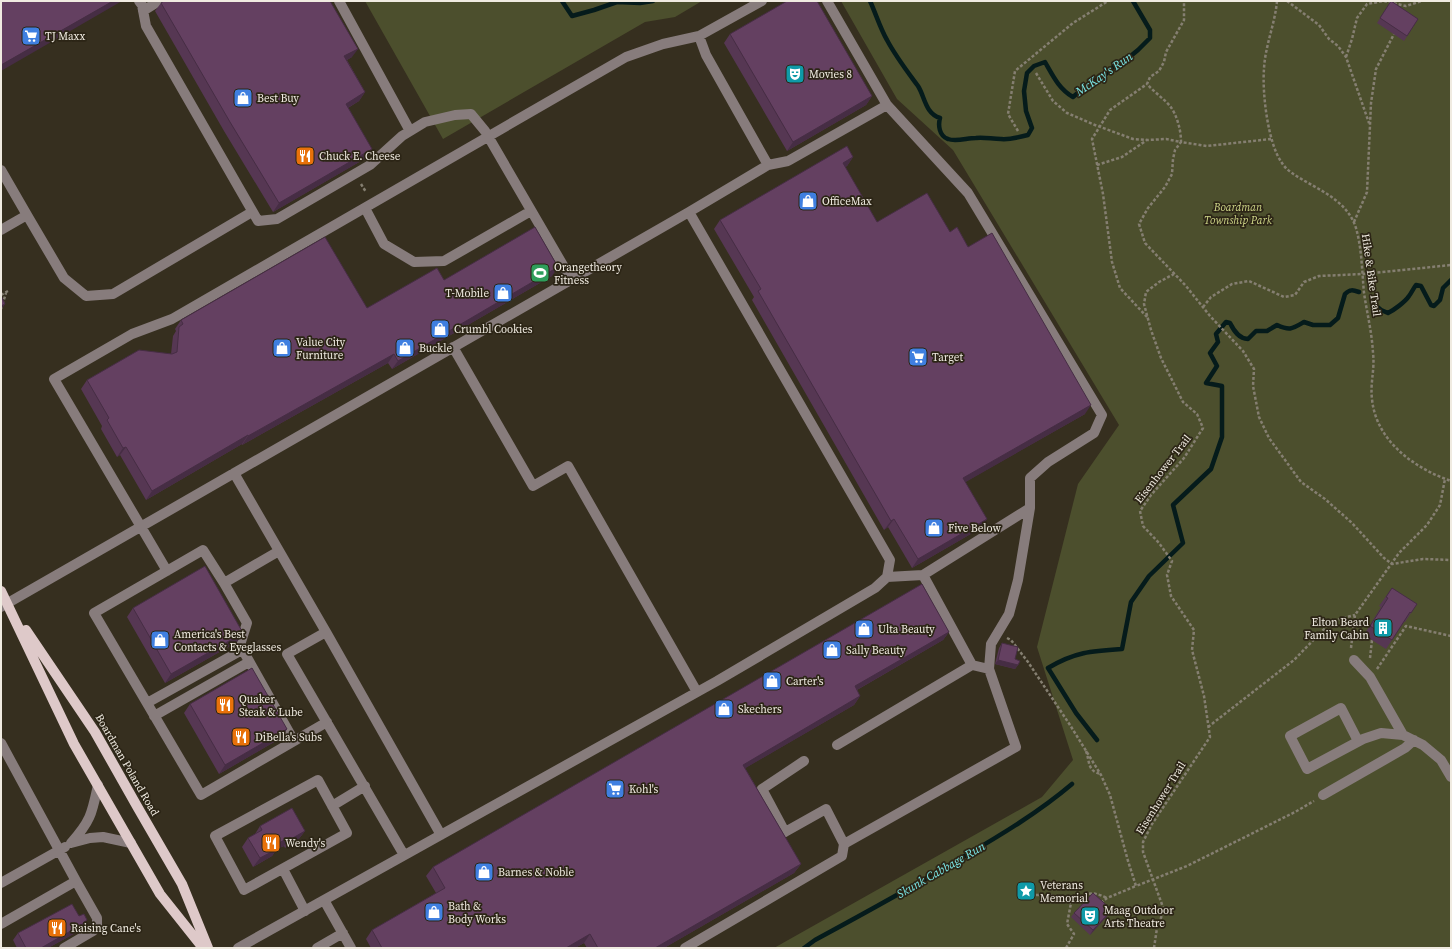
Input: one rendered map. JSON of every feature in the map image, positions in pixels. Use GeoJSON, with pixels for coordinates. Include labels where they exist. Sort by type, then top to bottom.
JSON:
{"type":"FeatureCollection","features":[{"type":"Feature","properties":{"kind":"main road","name":"Boardman Poland Road"},"geometry":{"type":"LineString","coordinates":[[1,591],[5,605],[74,744],[160,894],[203,948]]}},
{"type":"Feature","properties":{"kind":"main road","name":"Boardman Poland Road"},"geometry":{"type":"LineString","coordinates":[[5,605],[95,732],[182,884],[208,948]]}},
{"type":"Feature","properties":{"kind":"lane"},"geometry":{"type":"LineString","coordinates":[[159,1],[141,6],[146,26],[258,221],[277,219],[370,165],[402,136],[425,122],[455,115],[471,114],[488,136],[571,279]]}},
{"type":"Feature","properties":{"kind":"lane"},"geometry":{"type":"LineString","coordinates":[[339,1],[410,131]]}},
{"type":"Feature","properties":{"kind":"lane"},"geometry":{"type":"LineString","coordinates":[[167,571],[54,379],[132,334],[172,319],[626,57],[663,44],[699,36],[762,1]]}},
{"type":"Feature","properties":{"kind":"lane"},"geometry":{"type":"LineString","coordinates":[[826,1],[887,105],[968,193],[1102,415],[1094,433],[1048,462],[1030,478],[1030,508],[1018,580],[1010,614],[991,644],[989,669],[1016,747],[844,844]]}},
{"type":"Feature","properties":{"kind":"lane"},"geometry":{"type":"LineString","coordinates":[[699,36],[706,55],[768,165]]}},
{"type":"Feature","properties":{"kind":"lane"},"geometry":{"type":"LineString","coordinates":[[5,605],[689,212],[768,165],[788,161],[887,105]]}},
{"type":"Feature","properties":{"kind":"lane"},"geometry":{"type":"LineString","coordinates":[[1,170],[64,278],[86,296],[113,294],[252,212]]}},
{"type":"Feature","properties":{"kind":"lane"},"geometry":{"type":"LineString","coordinates":[[365,208],[384,244],[414,262],[444,261],[531,211]]}},
{"type":"Feature","properties":{"kind":"lane"},"geometry":{"type":"LineString","coordinates":[[238,948],[697,692],[860,598],[875,588],[887,577],[890,560],[689,212]]}},
{"type":"Feature","properties":{"kind":"lane"},"geometry":{"type":"LineString","coordinates":[[1,230],[27,215]]}},
{"type":"Feature","properties":{"kind":"lane"},"geometry":{"type":"LineString","coordinates":[[453,347],[533,486],[568,466],[697,692]]}},
{"type":"Feature","properties":{"kind":"lane"},"geometry":{"type":"LineString","coordinates":[[234,473],[441,835]]}},
{"type":"Feature","properties":{"kind":"lane"},"geometry":{"type":"LineString","coordinates":[[887,577],[923,575],[1030,508]]}},
{"type":"Feature","properties":{"kind":"lane"},"geometry":{"type":"LineString","coordinates":[[294,741],[242,650],[240,645],[247,623],[204,550],[94,613],[201,795],[327,722]]}},
{"type":"Feature","properties":{"kind":"lane"},"geometry":{"type":"LineString","coordinates":[[224,583],[279,551]]}},
{"type":"Feature","properties":{"kind":"lane"},"geometry":{"type":"LineString","coordinates":[[923,575],[972,665]]}},
{"type":"Feature","properties":{"kind":"lane"},"geometry":{"type":"LineString","coordinates":[[326,632],[287,654],[404,855]]}},
{"type":"Feature","properties":{"kind":"lane"},"geometry":{"type":"LineString","coordinates":[[147,703],[242,650]]}},
{"type":"Feature","properties":{"kind":"lane"},"geometry":{"type":"LineString","coordinates":[[1354,660],[1370,676],[1403,735]]}},
{"type":"Feature","properties":{"kind":"lane"},"geometry":{"type":"LineString","coordinates":[[154,716],[249,662]]}},
{"type":"Feature","properties":{"kind":"lane"},"geometry":{"type":"LineString","coordinates":[[837,745],[972,665],[989,669]]}},
{"type":"Feature","properties":{"kind":"lane"},"geometry":{"type":"LineString","coordinates":[[1358,741],[1341,708],[1290,736],[1307,769],[1358,741],[1380,733],[1403,735],[1414,740],[1446,761],[1451,776]]}},
{"type":"Feature","properties":{"kind":"lane"},"geometry":{"type":"LineString","coordinates":[[1323,795],[1406,748],[1414,740]]}},
{"type":"Feature","properties":{"kind":"lane"},"geometry":{"type":"LineString","coordinates":[[1,743],[97,918],[97,926],[93,931],[64,948]]}},
{"type":"Feature","properties":{"kind":"lane"},"geometry":{"type":"LineString","coordinates":[[685,948],[842,856],[844,844],[826,809],[785,832],[762,789],[804,761]]}},
{"type":"Feature","properties":{"kind":"lane"},"geometry":{"type":"LineString","coordinates":[[318,780],[347,833],[283,869],[244,890],[215,836],[318,780]]}},
{"type":"Feature","properties":{"kind":"lane"},"geometry":{"type":"LineString","coordinates":[[72,843],[84,830],[90,819],[98,785]]}},
{"type":"Feature","properties":{"kind":"lane"},"geometry":{"type":"LineString","coordinates":[[332,806],[365,786]]}},
{"type":"Feature","properties":{"kind":"lane"},"geometry":{"type":"LineString","coordinates":[[1,883],[72,843],[90,838],[103,837],[131,843]]}},
{"type":"Feature","properties":{"kind":"lane"},"geometry":{"type":"LineString","coordinates":[[283,869],[305,911]]}},
{"type":"Feature","properties":{"kind":"lane"},"geometry":{"type":"LineString","coordinates":[[1,924],[76,881]]}},
{"type":"Feature","properties":{"kind":"lane"},"geometry":{"type":"LineString","coordinates":[[324,900],[351,948]]}},
{"type":"Feature","properties":{"kind":"lane"},"geometry":{"type":"LineString","coordinates":[[317,948],[343,933]]}},
{"type":"Feature","properties":{"kind":"path"},"geometry":{"type":"LineString","coordinates":[[1018,131],[1008,114],[1015,71],[1074,23],[1108,1]]}},
{"type":"Feature","properties":{"kind":"path"},"geometry":{"type":"LineString","coordinates":[[1148,319],[1120,288],[1112,262],[1103,194],[1092,139],[1110,110],[1147,84],[1150,77],[1159,71],[1164,62],[1166,52],[1184,20],[1184,1]]}},
{"type":"Feature","properties":{"kind":"path","name":"Hike & Bike Trail"},"geometry":{"type":"LineString","coordinates":[[1277,1],[1274,24],[1264,69],[1264,97],[1271,139],[1278,158],[1288,171],[1332,196],[1344,208],[1354,222],[1359,240],[1364,293],[1374,354],[1371,389],[1372,400],[1380,428],[1385,437],[1404,455],[1434,474],[1451,481]]}},
{"type":"Feature","properties":{"kind":"path"},"geometry":{"type":"LineString","coordinates":[[1287,1],[1319,25],[1329,39],[1338,46],[1346,57],[1370,126]]}},
{"type":"Feature","properties":{"kind":"path"},"geometry":{"type":"LineString","coordinates":[[1346,57],[1357,18],[1367,4],[1384,2],[1406,6],[1422,1]]}},
{"type":"Feature","properties":{"kind":"path"},"geometry":{"type":"LineString","coordinates":[[1354,222],[1367,192],[1371,103],[1376,69],[1394,34]]}},
{"type":"Feature","properties":{"kind":"path"},"geometry":{"type":"LineString","coordinates":[[1036,73],[1053,101],[1067,113],[1133,139],[1166,139],[1207,146],[1271,139]]}},
{"type":"Feature","properties":{"kind":"path"},"geometry":{"type":"LineString","coordinates":[[1147,84],[1170,106],[1178,121],[1181,133],[1181,142],[1175,150],[1172,159],[1172,174],[1165,187],[1148,208],[1139,224],[1145,243],[1163,260],[1210,316],[1243,351],[1254,369],[1253,386],[1259,417],[1269,438],[1301,482],[1352,523],[1384,558],[1392,564],[1423,559],[1451,560]]}},
{"type":"Feature","properties":{"kind":"path"},"geometry":{"type":"LineString","coordinates":[[1097,164],[1122,157],[1148,140]]}},
{"type":"Feature","properties":{"kind":"path"},"geometry":{"type":"LineString","coordinates":[[359,180],[366,192]]}},
{"type":"Feature","properties":{"kind":"path"},"geometry":{"type":"LineString","coordinates":[[1203,307],[1211,297],[1232,284],[1249,281],[1284,297],[1295,295],[1304,282],[1319,276],[1363,274],[1451,265]]}},
{"type":"Feature","properties":{"kind":"path","name":"Eisenhower Trail"},"geometry":{"type":"LineString","coordinates":[[1154,948],[1157,928],[1164,910],[1143,852],[1143,842],[1152,824],[1210,737],[1204,696],[1192,650],[1194,630],[1170,596],[1167,575],[1172,561],[1143,526],[1140,511],[1151,495],[1184,458],[1203,428],[1197,414],[1183,402],[1160,358],[1144,304],[1146,292],[1159,282],[1174,274]]}},
{"type":"Feature","properties":{"kind":"path"},"geometry":{"type":"LineString","coordinates":[[1,295],[7,292],[1,309]]}},
{"type":"Feature","properties":{"kind":"path"},"geometry":{"type":"LineString","coordinates":[[1354,660],[1351,650],[1355,615],[1400,554],[1427,525],[1440,504],[1445,479]]}},
{"type":"Feature","properties":{"kind":"path"},"geometry":{"type":"LineString","coordinates":[[1208,727],[1294,660],[1332,621],[1355,615]]}},
{"type":"Feature","properties":{"kind":"path"},"geometry":{"type":"LineString","coordinates":[[1370,676],[1377,670],[1406,626],[1451,636]]}},
{"type":"Feature","properties":{"kind":"path"},"geometry":{"type":"LineString","coordinates":[[998,632],[1011,640],[1028,662],[1083,744],[1101,774],[1110,795],[1136,886]]}},
{"type":"Feature","properties":{"kind":"path"},"geometry":{"type":"LineString","coordinates":[[1083,744],[1089,757],[1088,763],[1094,773],[1101,774]]}},
{"type":"Feature","properties":{"kind":"path"},"geometry":{"type":"LineString","coordinates":[[1099,906],[1107,898],[1187,866],[1295,812],[1323,795]]}},
{"type":"Feature","properties":{"kind":"path"},"geometry":{"type":"LineString","coordinates":[[1066,948],[1074,934],[1067,924],[1071,903],[1086,893],[1097,893],[1107,898]]}},
{"type":"Feature","properties":{"kind":"path"},"geometry":{"type":"LineString","coordinates":[[1026,895],[1051,895],[1071,903]]}},
{"type":"Feature","properties":{"kind":"green space"},"geometry":{"type":"Polygon","coordinates":[[[365,1],[702,1],[675,17],[645,22],[443,139],[365,1]]]}},
{"type":"Feature","properties":{"kind":"green space","name":"Boardman Township Park"},"geometry":{"type":"Polygon","coordinates":[[[841,1],[1451,1],[1451,948],[774,948],[1042,797],[1073,760],[1037,647],[1078,484],[1119,425],[953,150],[897,99],[841,1]]]}},
{"type":"Feature","properties":{"kind":"building","name":"TJ Maxx"},"geometry":{"type":"Polygon","coordinates":[[[1,1],[113,1],[1,65],[1,1]]]}},
{"type":"Feature","properties":{"kind":"building"},"geometry":{"type":"Polygon","coordinates":[[[164,1],[330,1],[358,49],[344,56],[365,92],[346,104],[372,149],[279,203],[161,3],[164,1]]]}},
{"type":"Feature","properties":{"kind":"building","name":"Movies 8"},"geometry":{"type":"Polygon","coordinates":[[[787,1],[817,1],[872,96],[793,142],[730,34],[787,1]]]}},
{"type":"Feature","properties":{"kind":"building"},"geometry":{"type":"Polygon","coordinates":[[[1391,1],[1418,19],[1407,36],[1380,18],[1391,1]]]}},
{"type":"Feature","properties":{"kind":"building","name":"Target"},"geometry":{"type":"Polygon","coordinates":[[[847,146],[853,157],[843,163],[877,222],[927,193],[950,232],[957,227],[968,247],[992,233],[1091,405],[963,478],[987,519],[918,559],[894,519],[891,521],[758,291],[761,289],[720,220],[847,146]]]}},
{"type":"Feature","properties":{"kind":"building"},"geometry":{"type":"Polygon","coordinates":[[[535,227],[558,267],[398,361],[394,354],[248,435],[152,491],[126,447],[123,448],[107,420],[109,418],[87,380],[139,350],[172,354],[177,352],[179,327],[183,324],[181,320],[325,237],[367,308],[437,268],[444,280],[535,227]]]}},
{"type":"Feature","properties":{"kind":"building"},"geometry":{"type":"Polygon","coordinates":[[[1,296],[5,304],[1,306],[1,296]]]}},
{"type":"Feature","properties":{"kind":"building"},"geometry":{"type":"Polygon","coordinates":[[[205,566],[243,633],[171,674],[133,608],[205,566]]]}},
{"type":"Feature","properties":{"kind":"building"},"geometry":{"type":"Polygon","coordinates":[[[922,584],[949,632],[855,686],[860,696],[743,765],[801,864],[655,948],[598,948],[590,934],[566,948],[382,948],[372,930],[445,888],[433,867],[922,584]]]}},
{"type":"Feature","properties":{"kind":"building","name":"Elton Beard Family Cabin"},"geometry":{"type":"Polygon","coordinates":[[[1392,588],[1417,604],[1392,640],[1370,626],[1388,598],[1386,597],[1392,588]]]}},
{"type":"Feature","properties":{"kind":"building"},"geometry":{"type":"Polygon","coordinates":[[[1002,643],[1018,647],[1015,659],[1020,661],[1018,665],[998,660],[1002,643]]]}},
{"type":"Feature","properties":{"kind":"building"},"geometry":{"type":"Polygon","coordinates":[[[252,668],[287,729],[225,765],[190,704],[252,668]]]}},
{"type":"Feature","properties":{"kind":"building","name":"Wendy's"},"geometry":{"type":"Polygon","coordinates":[[[292,808],[305,831],[291,839],[290,837],[277,844],[279,848],[260,858],[248,838],[262,830],[260,826],[292,808]]]}},
{"type":"Feature","properties":{"kind":"building","name":"Maag Outdoor Arts Theatre"},"geometry":{"type":"Polygon","coordinates":[[[1093,893],[1112,910],[1093,930],[1074,913],[1093,893]]]}},
{"type":"Feature","properties":{"kind":"building","name":"Raising Cane's"},"geometry":{"type":"Polygon","coordinates":[[[72,904],[79,916],[84,914],[87,920],[83,924],[41,948],[26,948],[18,933],[72,904]]]}},
{"type":"Feature","properties":{"kind":"waterway","name":"McKay's Run"},"geometry":{"type":"LineString","coordinates":[[562,1],[572,16],[617,2],[640,3],[653,1]]}},
{"type":"Feature","properties":{"kind":"waterway","name":"McKay's Run"},"geometry":{"type":"LineString","coordinates":[[870,1],[882,31],[890,46],[918,86],[928,109],[935,116],[940,118],[939,127],[941,133],[945,138],[954,140],[979,138],[1008,139],[1028,135],[1032,128],[1026,111],[1024,91],[1027,73],[1034,66],[1045,62],[1060,86],[1073,97],[1087,85],[1104,76],[1114,66],[1127,59],[1150,38],[1150,30],[1133,1]]}},
{"type":"Feature","properties":{"kind":"waterway","name":"Skunk Cabbage Run"},"geometry":{"type":"LineString","coordinates":[[1374,304],[1381,310],[1388,313],[1405,301],[1416,285],[1421,286],[1431,305],[1434,306],[1440,300],[1443,288],[1451,280]]}},
{"type":"Feature","properties":{"kind":"waterway","name":"Skunk Cabbage Run"},"geometry":{"type":"LineString","coordinates":[[1097,740],[1076,713],[1048,668],[1075,655],[1122,649],[1131,602],[1149,576],[1183,543],[1173,505],[1211,469],[1222,437],[1222,386],[1206,383],[1217,366],[1210,353],[1218,342],[1216,334],[1226,322],[1230,323],[1235,332],[1245,339],[1248,339],[1256,331],[1267,331],[1277,325],[1288,329],[1294,328],[1304,322],[1313,325],[1330,325],[1338,318],[1345,294],[1352,290],[1359,292]]}},
{"type":"Feature","properties":{"kind":"waterway","name":"Skunk Cabbage Run"},"geometry":{"type":"LineString","coordinates":[[804,948],[815,940],[908,889],[1019,823],[1072,784]]}},
{"type":"Feature","properties":{"kind":"place","name":"TJ Maxx"},"geometry":{"type":"Point","coordinates":[31,36]}},
{"type":"Feature","properties":{"kind":"place","name":"Movies 8"},"geometry":{"type":"Point","coordinates":[795,74]}},
{"type":"Feature","properties":{"kind":"place","name":"Best Buy"},"geometry":{"type":"Point","coordinates":[243,98]}},
{"type":"Feature","properties":{"kind":"place","name":"Chuck E. Cheese"},"geometry":{"type":"Point","coordinates":[305,156]}},
{"type":"Feature","properties":{"kind":"place","name":"OfficeMax"},"geometry":{"type":"Point","coordinates":[808,201]}},
{"type":"Feature","properties":{"kind":"place","name":"Orangetheory Fitness"},"geometry":{"type":"Point","coordinates":[540,273]}},
{"type":"Feature","properties":{"kind":"place","name":"T-Mobile"},"geometry":{"type":"Point","coordinates":[503,293]}},
{"type":"Feature","properties":{"kind":"place","name":"Crumbl Cookies"},"geometry":{"type":"Point","coordinates":[440,329]}},
{"type":"Feature","properties":{"kind":"place","name":"Value City Furniture"},"geometry":{"type":"Point","coordinates":[282,348]}},
{"type":"Feature","properties":{"kind":"place","name":"Buckle"},"geometry":{"type":"Point","coordinates":[405,348]}},
{"type":"Feature","properties":{"kind":"place","name":"Target"},"geometry":{"type":"Point","coordinates":[918,357]}},
{"type":"Feature","properties":{"kind":"place","name":"Five Below"},"geometry":{"type":"Point","coordinates":[934,528]}},
{"type":"Feature","properties":{"kind":"place","name":"Elton Beard Family Cabin"},"geometry":{"type":"Point","coordinates":[1383,628]}},
{"type":"Feature","properties":{"kind":"place","name":"Ulta Beauty"},"geometry":{"type":"Point","coordinates":[864,629]}},
{"type":"Feature","properties":{"kind":"place","name":"America's Best Contacts & Eyeglasses"},"geometry":{"type":"Point","coordinates":[160,640]}},
{"type":"Feature","properties":{"kind":"place","name":"Sally Beauty"},"geometry":{"type":"Point","coordinates":[832,650]}},
{"type":"Feature","properties":{"kind":"place","name":"Carter's"},"geometry":{"type":"Point","coordinates":[772,681]}},
{"type":"Feature","properties":{"kind":"place","name":"Quaker Steak & Lube"},"geometry":{"type":"Point","coordinates":[225,705]}},
{"type":"Feature","properties":{"kind":"place","name":"Skechers"},"geometry":{"type":"Point","coordinates":[724,709]}},
{"type":"Feature","properties":{"kind":"place","name":"DiBella's Subs"},"geometry":{"type":"Point","coordinates":[241,737]}},
{"type":"Feature","properties":{"kind":"place","name":"Kohl's"},"geometry":{"type":"Point","coordinates":[615,789]}},
{"type":"Feature","properties":{"kind":"place","name":"Wendy's"},"geometry":{"type":"Point","coordinates":[271,843]}},
{"type":"Feature","properties":{"kind":"place","name":"Barnes & Noble"},"geometry":{"type":"Point","coordinates":[484,872]}},
{"type":"Feature","properties":{"kind":"place","name":"Veterans Memorial"},"geometry":{"type":"Point","coordinates":[1026,891]}},
{"type":"Feature","properties":{"kind":"place","name":"Bath & Body Works"},"geometry":{"type":"Point","coordinates":[434,912]}},
{"type":"Feature","properties":{"kind":"place","name":"Maag Outdoor Arts Theatre"},"geometry":{"type":"Point","coordinates":[1090,916]}},
{"type":"Feature","properties":{"kind":"place","name":"Raising Cane's"},"geometry":{"type":"Point","coordinates":[57,928]}}]}
